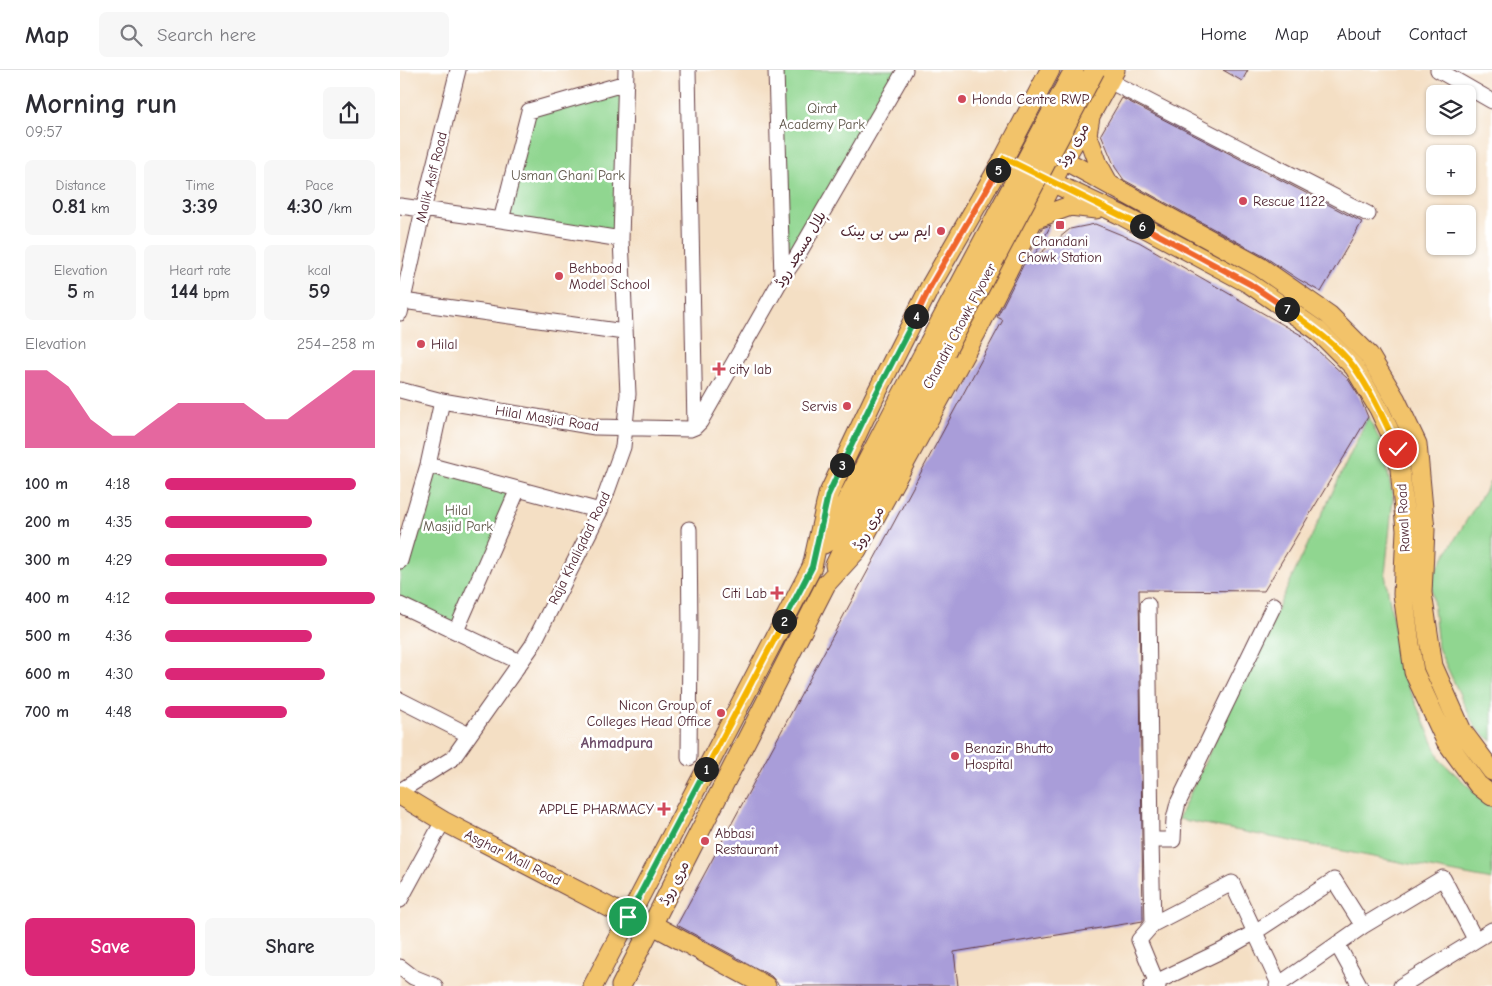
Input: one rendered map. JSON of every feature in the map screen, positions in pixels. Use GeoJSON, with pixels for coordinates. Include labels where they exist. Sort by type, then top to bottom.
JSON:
{"type":"FeatureCollection","features":[{"type":"Feature","properties":{"kind":"main road","name":"مری روڈ"},"geometry":{"type":"LineString","coordinates":[[593,986],[812,567],[828,495],[874,398],[931,285],[1004,158],[1050,70]]}},
{"type":"Feature","properties":{"kind":"main road","name":"Chandni Chowk Flyover"},"geometry":{"type":"LineString","coordinates":[[826,584],[938,347],[1074,70]]}},
{"type":"Feature","properties":{"kind":"main road","name":"مری روڈ"},"geometry":{"type":"LineString","coordinates":[[621,986],[826,584],[857,550],[976,333],[1064,159],[1090,116],[1107,74]]}},
{"type":"Feature","properties":{"kind":"main road","name":"Chandni Chowk Flyover"},"geometry":{"type":"LineString","coordinates":[[812,567],[848,495],[1107,74]]}},
{"type":"Feature","properties":{"kind":"main road"},"geometry":{"type":"LineString","coordinates":[[1090,116],[1087,134],[1098,164],[1109,184]]}},
{"type":"Feature","properties":{"kind":"main road","name":"Rawal Road"},"geometry":{"type":"LineString","coordinates":[[1016,136],[1064,159],[1260,267],[1329,315],[1369,355],[1396,400],[1417,444],[1425,530],[1422,593],[1433,666],[1462,731],[1492,771]]}},
{"type":"Feature","properties":{"kind":"main road","name":"Rawal Road"},"geometry":{"type":"LineString","coordinates":[[1004,158],[1119,214],[1250,284],[1317,330],[1354,367],[1379,409],[1398,449],[1406,530],[1403,594],[1414,672],[1446,741],[1478,785],[1492,796]]}},
{"type":"Feature","properties":{"kind":"main road"},"geometry":{"type":"LineString","coordinates":[[1034,219],[1070,206],[1119,214]]}},
{"type":"Feature","properties":{"kind":"main road","name":"Asghar Mall Road"},"geometry":{"type":"LineString","coordinates":[[400,795],[443,821],[628,917]]}},
{"type":"Feature","properties":{"kind":"main road"},"geometry":{"type":"LineString","coordinates":[[652,925],[766,986]]}},
{"type":"Feature","properties":{"kind":"street","name":"Malik Asif Road"},"geometry":{"type":"LineString","coordinates":[[402,307],[422,210],[458,70]]}},
{"type":"Feature","properties":{"kind":"street"},"geometry":{"type":"LineString","coordinates":[[688,70],[695,427]]}},
{"type":"Feature","properties":{"kind":"street"},"geometry":{"type":"LineString","coordinates":[[776,70],[782,278]]}},
{"type":"Feature","properties":{"kind":"street","name":"ہلال مسجد روڈ"},"geometry":{"type":"LineString","coordinates":[[695,427],[700,422],[782,278],[796,258],[905,70]]}},
{"type":"Feature","properties":{"kind":"street"},"geometry":{"type":"LineString","coordinates":[[1438,70],[1492,101]]}},
{"type":"Feature","properties":{"kind":"street"},"geometry":{"type":"LineString","coordinates":[[1107,74],[1368,214]]}},
{"type":"Feature","properties":{"kind":"street"},"geometry":{"type":"LineString","coordinates":[[501,220],[529,111],[626,76]]}},
{"type":"Feature","properties":{"kind":"street","name":"Raja Khaliqdad Road"},"geometry":{"type":"LineString","coordinates":[[400,791],[453,758],[532,646],[600,511],[623,447],[628,394],[621,239],[626,76]]}},
{"type":"Feature","properties":{"kind":"street"},"geometry":{"type":"LineString","coordinates":[[400,206],[621,239]]}},
{"type":"Feature","properties":{"kind":"street"},"geometry":{"type":"LineString","coordinates":[[402,307],[624,332]]}},
{"type":"Feature","properties":{"kind":"street","name":"Hilal Masjid Road"},"geometry":{"type":"LineString","coordinates":[[400,390],[442,400],[595,427],[695,427]]}},
{"type":"Feature","properties":{"kind":"street"},"geometry":{"type":"LineString","coordinates":[[400,561],[428,465],[442,400]]}},
{"type":"Feature","properties":{"kind":"street"},"geometry":{"type":"LineString","coordinates":[[428,465],[600,511]]}},
{"type":"Feature","properties":{"kind":"street"},"geometry":{"type":"LineString","coordinates":[[456,631],[518,489]]}},
{"type":"Feature","properties":{"kind":"street"},"geometry":{"type":"LineString","coordinates":[[688,529],[690,632],[688,758]]}},
{"type":"Feature","properties":{"kind":"street"},"geometry":{"type":"LineString","coordinates":[[400,605],[520,662]]}},
{"type":"Feature","properties":{"kind":"street"},"geometry":{"type":"LineString","coordinates":[[1148,605],[1150,840],[1153,924]]}},
{"type":"Feature","properties":{"kind":"street"},"geometry":{"type":"LineString","coordinates":[[1150,840],[1174,840],[1174,819],[1178,803],[1274,605]]}},
{"type":"Feature","properties":{"kind":"street"},"geometry":{"type":"LineString","coordinates":[[400,700],[469,735]]}},
{"type":"Feature","properties":{"kind":"street"},"geometry":{"type":"LineString","coordinates":[[400,900],[443,821]]}},
{"type":"Feature","properties":{"kind":"street"},"geometry":{"type":"LineString","coordinates":[[1363,926],[1334,880],[1255,932],[1155,985],[1139,940],[1153,924],[1232,883],[1255,932],[1279,986],[1363,926],[1443,878],[1474,940]]}},
{"type":"Feature","properties":{"kind":"street"},"geometry":{"type":"LineString","coordinates":[[1401,986],[1492,930]]}},
{"type":"Feature","properties":{"kind":"street"},"geometry":{"type":"LineString","coordinates":[[1337,944],[1360,986]]}},
{"type":"Feature","properties":{"kind":"street"},"geometry":{"type":"LineString","coordinates":[[400,967],[413,977],[435,986]]}},
{"type":"Feature","properties":{"kind":"green space","name":"Qirat Academy Park"},"geometry":{"type":"Polygon","coordinates":[[[774,70],[904,70],[782,278],[774,70]]]}},
{"type":"Feature","properties":{"kind":"green space","name":"Usman Ghani Park"},"geometry":{"type":"Polygon","coordinates":[[[626,83],[618,237],[501,220],[529,111],[626,83]]]}},
{"type":"Feature","properties":{"kind":"green space"},"geometry":{"type":"Polygon","coordinates":[[[1368,417],[1382,444],[1393,498],[1385,574],[1402,672],[1441,761],[1492,806],[1492,880],[1178,819],[1368,417]]]}},
{"type":"Feature","properties":{"kind":"green space","name":"Hilal Masjid Park"},"geometry":{"type":"Polygon","coordinates":[[[428,465],[518,489],[456,631],[400,605],[400,561],[428,465]]]}},
{"type":"Feature","properties":{"kind":"green space"},"geometry":{"type":"Polygon","coordinates":[[[1492,479],[1492,741],[1475,727],[1438,648],[1431,578],[1492,479]]]}},
{"type":"Feature","properties":{"kind":"building"},"geometry":{"type":"Polygon","coordinates":[[[1223,70],[1248,70],[1242,81],[1223,70]]]}},
{"type":"Feature","properties":{"kind":"building","name":"Rescue 1122"},"geometry":{"type":"Polygon","coordinates":[[[1122,98],[1362,222],[1321,292],[1265,257],[1124,180],[1115,167],[1101,134],[1122,98]]]}},
{"type":"Feature","properties":{"kind":"building","name":"Benazir Bhutto Hospital"},"geometry":{"type":"Polygon","coordinates":[[[1095,224],[1139,242],[1301,335],[1348,379],[1360,398],[1368,417],[1264,591],[1139,590],[1143,921],[954,952],[958,986],[780,986],[771,976],[677,925],[1003,320],[997,317],[1042,228],[1051,225],[1032,260],[1070,229],[1095,224]]]}},
{"type":"Feature","properties":{"kind":"place","name":"Honda Centre RWP"},"geometry":{"type":"Point","coordinates":[962,99]}},
{"type":"Feature","properties":{"kind":"place","name":"Rescue 1122"},"geometry":{"type":"Point","coordinates":[1243,201]}},
{"type":"Feature","properties":{"kind":"place","name":"Chandani Chowk Station"},"geometry":{"type":"Point","coordinates":[1060,225]}},
{"type":"Feature","properties":{"kind":"place","name":"ایم سی بی بینک"},"geometry":{"type":"Point","coordinates":[941,231]}},
{"type":"Feature","properties":{"kind":"place","name":"Behbood Model School"},"geometry":{"type":"Point","coordinates":[559,276]}},
{"type":"Feature","properties":{"kind":"place","name":"Hilal"},"geometry":{"type":"Point","coordinates":[421,344]}},
{"type":"Feature","properties":{"kind":"place","name":"city lab"},"geometry":{"type":"Point","coordinates":[719,369]}},
{"type":"Feature","properties":{"kind":"place","name":"Servis"},"geometry":{"type":"Point","coordinates":[847,406]}},
{"type":"Feature","properties":{"kind":"place","name":"Citi Lab"},"geometry":{"type":"Point","coordinates":[777,593]}},
{"type":"Feature","properties":{"kind":"place","name":"Nicon Group of Colleges Head Office"},"geometry":{"type":"Point","coordinates":[721,713]}},
{"type":"Feature","properties":{"kind":"place","name":"Benazir Bhutto Hospital"},"geometry":{"type":"Point","coordinates":[955,756]}},
{"type":"Feature","properties":{"kind":"place","name":"APPLE PHARMACY"},"geometry":{"type":"Point","coordinates":[664,809]}},
{"type":"Feature","properties":{"kind":"place","name":"Abbasi Restaurant"},"geometry":{"type":"Point","coordinates":[705,841]}},
{"type":"Feature","properties":{"kind":"district","name":"Ahmadpura"},"geometry":{"type":"Point","coordinates":[617,743]}},
{"type":"Feature","properties":{"kind":"route"},"geometry":{"type":"LineString","coordinates":[[628,917],[812,567],[828,495],[874,398],[931,285],[1004,158],[1119,214],[1250,284],[1317,330],[1354,367],[1379,409],[1398,449]]}}]}
